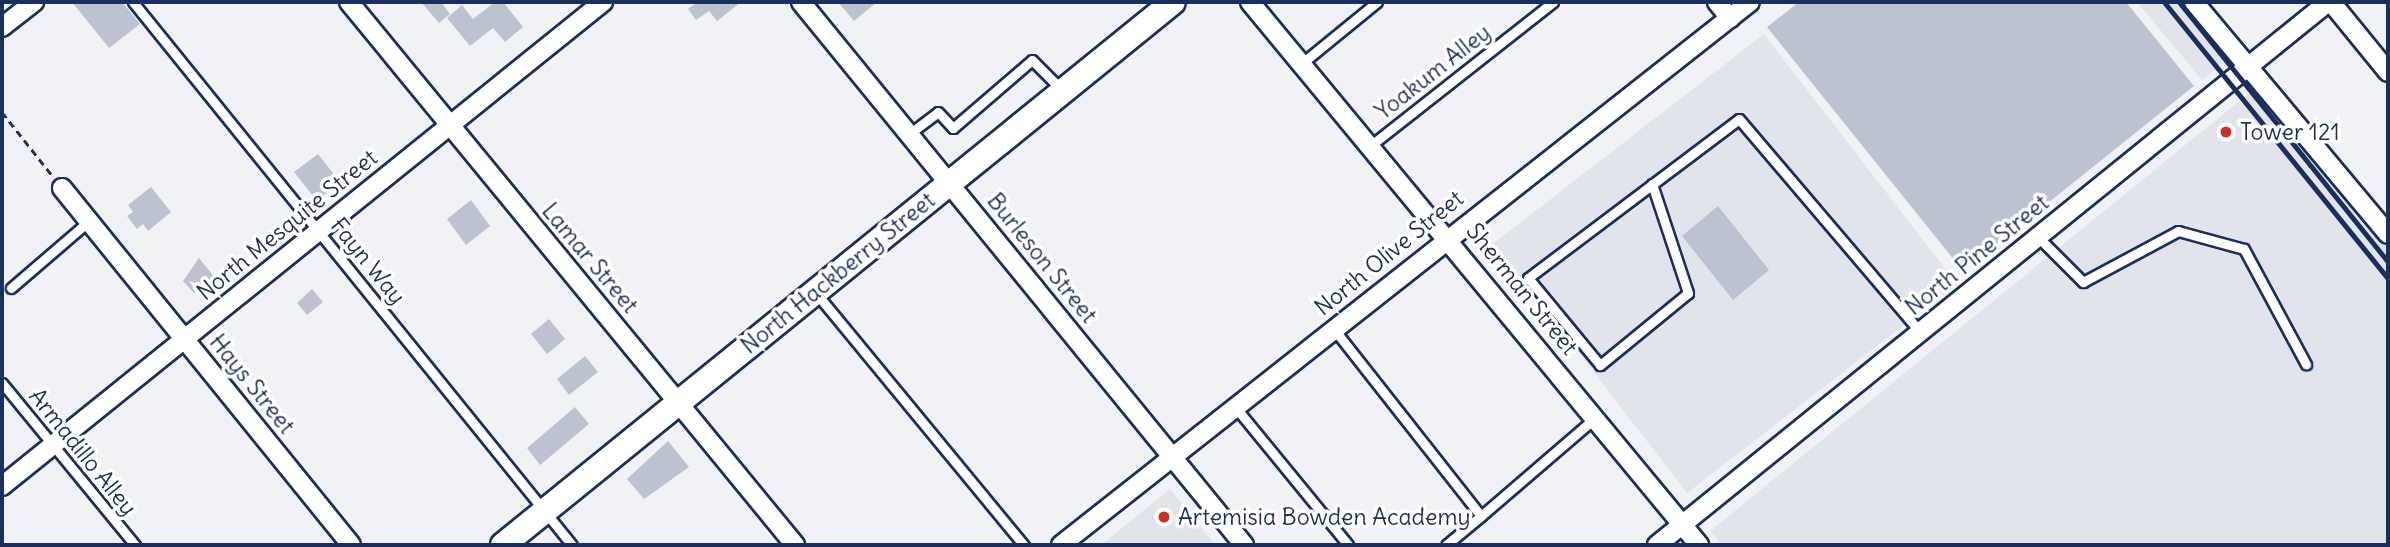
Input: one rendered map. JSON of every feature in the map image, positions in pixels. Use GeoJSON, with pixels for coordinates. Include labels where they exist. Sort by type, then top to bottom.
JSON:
{"type":"FeatureCollection","features":[{"type":"Feature","properties":{"kind":"main road","name":"North Hackberry Street"},"geometry":{"type":"LineString","coordinates":[[503,545],[1173,2]]}},
{"type":"Feature","properties":{"kind":"street"},"geometry":{"type":"LineString","coordinates":[[2,27],[34,2]]}},
{"type":"Feature","properties":{"kind":"street","name":"Lamar Street"},"geometry":{"type":"LineString","coordinates":[[349,2],[794,545]]}},
{"type":"Feature","properties":{"kind":"street","name":"North Mesquite Street"},"geometry":{"type":"LineString","coordinates":[[2,486],[603,2]]}},
{"type":"Feature","properties":{"kind":"street","name":"Burleson Street"},"geometry":{"type":"LineString","coordinates":[[801,2],[1244,545]]}},
{"type":"Feature","properties":{"kind":"street","name":"Sherman Street"},"geometry":{"type":"LineString","coordinates":[[1250,2],[1699,545]]}},
{"type":"Feature","properties":{"kind":"street"},"geometry":{"type":"LineString","coordinates":[[1717,2],[1730,18]]}},
{"type":"Feature","properties":{"kind":"street","name":"North Olive Street"},"geometry":{"type":"LineString","coordinates":[[1060,545],[1172,456],[1192,446],[1447,237],[1750,2]]}},
{"type":"Feature","properties":{"kind":"street"},"geometry":{"type":"LineString","coordinates":[[2194,2],[2388,234]]}},
{"type":"Feature","properties":{"kind":"street"},"geometry":{"type":"LineString","coordinates":[[2329,2],[2388,72]]}},
{"type":"Feature","properties":{"kind":"street","name":"North Pine Street"},"geometry":{"type":"LineString","coordinates":[[1657,545],[2329,2]]}},
{"type":"Feature","properties":{"kind":"street","name":"Hays Street"},"geometry":{"type":"LineString","coordinates":[[62,188],[351,545]]}},
{"type":"Feature","properties":{"kind":"lane","name":"Fayn Way"},"geometry":{"type":"LineString","coordinates":[[133,2],[572,545]]}},
{"type":"Feature","properties":{"kind":"lane"},"geometry":{"type":"LineString","coordinates":[[1301,64],[1377,2]]}},
{"type":"Feature","properties":{"kind":"lane","name":"Yoakum Alley"},"geometry":{"type":"LineString","coordinates":[[1370,146],[1553,2]]}},
{"type":"Feature","properties":{"kind":"lane"},"geometry":{"type":"LineString","coordinates":[[909,134],[938,112],[953,128],[1032,60],[1063,91]]}},
{"type":"Feature","properties":{"kind":"lane"},"geometry":{"type":"LineString","coordinates":[[1652,184],[1688,293],[1600,365],[1528,278],[1652,184],[1739,119],[1921,333]]}},
{"type":"Feature","properties":{"kind":"lane"},"geometry":{"type":"LineString","coordinates":[[10,288],[89,221]]}},
{"type":"Feature","properties":{"kind":"lane"},"geometry":{"type":"LineString","coordinates":[[2038,237],[2083,282],[2178,231],[2244,249],[2306,364]]}},
{"type":"Feature","properties":{"kind":"lane"},"geometry":{"type":"LineString","coordinates":[[815,292],[1024,545]]}},
{"type":"Feature","properties":{"kind":"lane"},"geometry":{"type":"LineString","coordinates":[[1334,328],[1481,516]]}},
{"type":"Feature","properties":{"kind":"lane","name":"Armadillo Alley"},"geometry":{"type":"LineString","coordinates":[[2,383],[135,545]]}},
{"type":"Feature","properties":{"kind":"lane"},"geometry":{"type":"LineString","coordinates":[[1236,408],[1348,545]]}},
{"type":"Feature","properties":{"kind":"lane"},"geometry":{"type":"LineString","coordinates":[[1446,545],[1595,418]]}},
{"type":"Feature","properties":{"kind":"path"},"geometry":{"type":"LineString","coordinates":[[2,112],[62,188]]}},
{"type":"Feature","properties":{"kind":"shaded area"},"geometry":{"type":"Polygon","coordinates":[[[2137,2],[2188,2],[2232,56],[2202,80],[2137,2]]]}},
{"type":"Feature","properties":{"kind":"shaded area"},"geometry":{"type":"Polygon","coordinates":[[[1764,34],[1957,284],[1687,493],[1494,243],[1764,34]]]}},
{"type":"Feature","properties":{"kind":"shaded area"},"geometry":{"type":"Polygon","coordinates":[[[2258,86],[2388,247],[2388,545],[1722,545],[1710,531],[2258,86]]]}},
{"type":"Feature","properties":{"kind":"shaded area","name":"Artemisia Bowden Academy"},"geometry":{"type":"Polygon","coordinates":[[[1170,489],[1215,545],[1101,545],[1170,489]]]}},
{"type":"Feature","properties":{"kind":"building"},"geometry":{"type":"Polygon","coordinates":[[[72,2],[122,2],[140,24],[109,48],[72,2]]]}},
{"type":"Feature","properties":{"kind":"building"},"geometry":{"type":"Polygon","coordinates":[[[421,2],[441,2],[450,14],[439,23],[421,2]]]}},
{"type":"Feature","properties":{"kind":"building"},"geometry":{"type":"Polygon","coordinates":[[[495,2],[503,2],[523,27],[505,42],[493,28],[470,46],[447,18],[462,5],[473,19],[495,2]]]}},
{"type":"Feature","properties":{"kind":"building"},"geometry":{"type":"Polygon","coordinates":[[[698,2],[741,2],[717,21],[709,11],[696,20],[688,9],[698,2]]]}},
{"type":"Feature","properties":{"kind":"building"},"geometry":{"type":"Polygon","coordinates":[[[838,2],[877,2],[854,21],[838,2]]]}},
{"type":"Feature","properties":{"kind":"building"},"geometry":{"type":"Polygon","coordinates":[[[1799,2],[2126,2],[2194,86],[1963,271],[1767,27],[1799,2]]]}},
{"type":"Feature","properties":{"kind":"building"},"geometry":{"type":"Polygon","coordinates":[[[318,154],[340,182],[317,201],[294,172],[318,154]]]}},
{"type":"Feature","properties":{"kind":"building"},"geometry":{"type":"Polygon","coordinates":[[[151,187],[171,212],[148,231],[143,224],[137,229],[127,216],[133,212],[128,205],[151,187]]]}},
{"type":"Feature","properties":{"kind":"building"},"geometry":{"type":"Polygon","coordinates":[[[471,200],[490,226],[466,245],[447,219],[471,200]]]}},
{"type":"Feature","properties":{"kind":"building"},"geometry":{"type":"Polygon","coordinates":[[[1718,206],[1769,270],[1733,300],[1682,236],[1718,206]]]}},
{"type":"Feature","properties":{"kind":"building"},"geometry":{"type":"Polygon","coordinates":[[[199,258],[224,289],[216,296],[206,286],[194,293],[183,281],[199,258]]]}},
{"type":"Feature","properties":{"kind":"building"},"geometry":{"type":"Polygon","coordinates":[[[312,289],[323,302],[307,315],[297,303],[312,289]]]}},
{"type":"Feature","properties":{"kind":"building"},"geometry":{"type":"Polygon","coordinates":[[[549,319],[565,339],[547,354],[531,334],[549,319]]]}},
{"type":"Feature","properties":{"kind":"building"},"geometry":{"type":"Polygon","coordinates":[[[585,356],[598,372],[569,395],[557,379],[585,356]]]}},
{"type":"Feature","properties":{"kind":"building"},"geometry":{"type":"Polygon","coordinates":[[[575,407],[589,424],[540,465],[527,448],[575,407]]]}},
{"type":"Feature","properties":{"kind":"building"},"geometry":{"type":"Polygon","coordinates":[[[668,441],[689,467],[644,499],[627,479],[668,441]]]}},
{"type":"Feature","properties":{"kind":"railway"},"geometry":{"type":"LineString","coordinates":[[2164,2],[2388,279]]}},
{"type":"Feature","properties":{"kind":"railway"},"geometry":{"type":"LineString","coordinates":[[2179,2],[2388,262]]}},
{"type":"Feature","properties":{"kind":"place","name":"Tower 121"},"geometry":{"type":"Point","coordinates":[2226,132]}},
{"type":"Feature","properties":{"kind":"place","name":"Artemisia Bowden Academy"},"geometry":{"type":"Point","coordinates":[1164,517]}}]}
